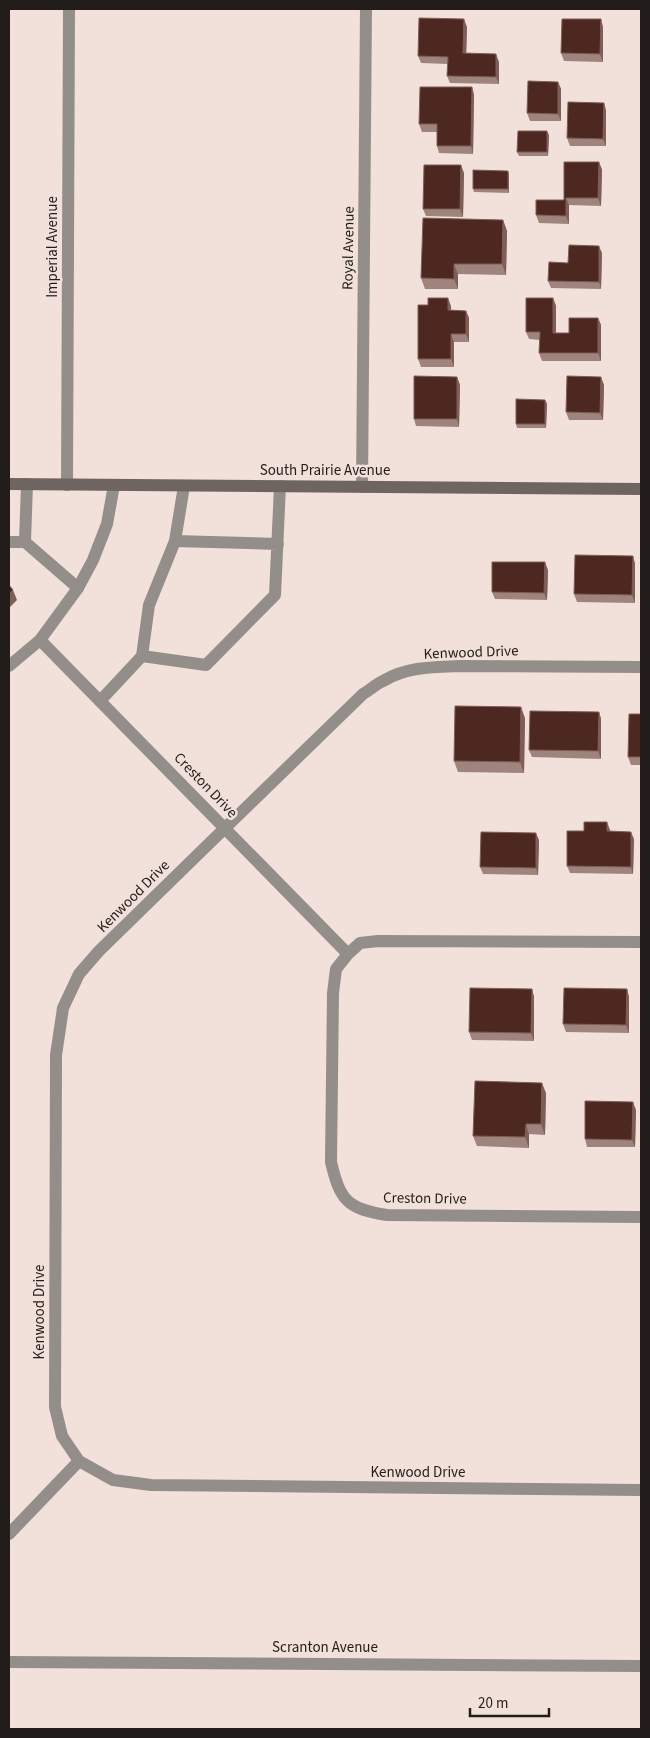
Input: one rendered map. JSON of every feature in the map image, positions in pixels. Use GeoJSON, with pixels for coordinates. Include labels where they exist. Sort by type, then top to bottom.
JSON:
{"type":"FeatureCollection","features":[{"type":"Feature","properties":{"kind":"main road","name":"South Prairie Avenue"},"geometry":{"type":"LineString","coordinates":[[9,484],[641,489]]}},
{"type":"Feature","properties":{"kind":"street","name":"Imperial Avenue"},"geometry":{"type":"LineString","coordinates":[[67,485],[69,9]]}},
{"type":"Feature","properties":{"kind":"street","name":"Royal Avenue"},"geometry":{"type":"LineString","coordinates":[[362,487],[366,9]]}},
{"type":"Feature","properties":{"kind":"street"},"geometry":{"type":"LineString","coordinates":[[25,542],[27,484]]}},
{"type":"Feature","properties":{"kind":"street"},"geometry":{"type":"LineString","coordinates":[[9,666],[40,640],[78,588],[93,560],[107,524],[114,486]]}},
{"type":"Feature","properties":{"kind":"street"},"geometry":{"type":"LineString","coordinates":[[100,701],[142,656],[149,605],[175,541],[184,486]]}},
{"type":"Feature","properties":{"kind":"street"},"geometry":{"type":"LineString","coordinates":[[142,656],[206,665],[275,595],[280,486]]}},
{"type":"Feature","properties":{"kind":"street"},"geometry":{"type":"LineString","coordinates":[[175,541],[278,544]]}},
{"type":"Feature","properties":{"kind":"street"},"geometry":{"type":"LineString","coordinates":[[9,542],[25,542],[78,588]]}},
{"type":"Feature","properties":{"kind":"street","name":"Creston Drive"},"geometry":{"type":"LineString","coordinates":[[40,640],[348,954]]}},
{"type":"Feature","properties":{"kind":"street","name":"Kenwood Drive"},"geometry":{"type":"LineString","coordinates":[[641,668],[432,667],[405,671],[383,680],[363,694],[99,951],[79,974],[63,1008],[56,1055],[55,1407],[62,1436],[79,1461],[113,1480],[151,1486],[641,1490]]}},
{"type":"Feature","properties":{"kind":"street","name":"Creston Drive"},"geometry":{"type":"LineString","coordinates":[[641,942],[378,940],[360,943],[336,969],[333,993],[331,1162],[336,1185],[348,1202],[366,1212],[387,1215],[641,1217]]}},
{"type":"Feature","properties":{"kind":"street"},"geometry":{"type":"LineString","coordinates":[[9,1534],[79,1461]]}},
{"type":"Feature","properties":{"kind":"street","name":"Scranton Avenue"},"geometry":{"type":"LineString","coordinates":[[9,1662],[641,1666]]}},
{"type":"Feature","properties":{"kind":"building"},"geometry":{"type":"Polygon","coordinates":[[[419,18],[464,19],[463,53],[496,54],[496,77],[447,76],[448,57],[418,56],[419,18]]]}},
{"type":"Feature","properties":{"kind":"building"},"geometry":{"type":"Polygon","coordinates":[[[562,19],[601,19],[600,54],[561,53],[562,19]]]}},
{"type":"Feature","properties":{"kind":"building"},"geometry":{"type":"Polygon","coordinates":[[[528,81],[558,82],[558,114],[527,113],[528,81]]]}},
{"type":"Feature","properties":{"kind":"building"},"geometry":{"type":"Polygon","coordinates":[[[420,87],[472,87],[471,146],[437,146],[437,124],[419,124],[420,87]]]}},
{"type":"Feature","properties":{"kind":"building"},"geometry":{"type":"Polygon","coordinates":[[[568,102],[604,103],[603,139],[567,138],[568,102]]]}},
{"type":"Feature","properties":{"kind":"building"},"geometry":{"type":"Polygon","coordinates":[[[518,131],[547,131],[547,152],[517,152],[518,131]]]}},
{"type":"Feature","properties":{"kind":"building"},"geometry":{"type":"Polygon","coordinates":[[[564,162],[599,162],[598,198],[566,198],[566,216],[536,215],[536,200],[564,200],[564,162]]]}},
{"type":"Feature","properties":{"kind":"building"},"geometry":{"type":"Polygon","coordinates":[[[424,165],[461,165],[460,209],[423,209],[424,165]]]}},
{"type":"Feature","properties":{"kind":"building"},"geometry":{"type":"Polygon","coordinates":[[[473,170],[508,171],[508,189],[473,189],[473,170]]]}},
{"type":"Feature","properties":{"kind":"building"},"geometry":{"type":"Polygon","coordinates":[[[423,218],[503,220],[502,264],[454,264],[454,279],[421,278],[423,218]]]}},
{"type":"Feature","properties":{"kind":"building"},"geometry":{"type":"Polygon","coordinates":[[[569,245],[599,246],[599,282],[548,281],[549,262],[568,263],[569,245]]]}},
{"type":"Feature","properties":{"kind":"building"},"geometry":{"type":"Polygon","coordinates":[[[428,298],[448,298],[448,310],[466,311],[466,334],[451,334],[451,359],[418,359],[418,305],[428,305],[428,298]]]}},
{"type":"Feature","properties":{"kind":"building"},"geometry":{"type":"Polygon","coordinates":[[[526,298],[553,298],[553,333],[569,333],[569,318],[598,318],[598,353],[539,353],[540,332],[526,332],[526,298]]]}},
{"type":"Feature","properties":{"kind":"building"},"geometry":{"type":"Polygon","coordinates":[[[414,376],[457,377],[457,419],[414,419],[414,376]]]}},
{"type":"Feature","properties":{"kind":"building"},"geometry":{"type":"Polygon","coordinates":[[[567,376],[601,377],[600,413],[566,412],[567,376]]]}},
{"type":"Feature","properties":{"kind":"building"},"geometry":{"type":"Polygon","coordinates":[[[516,399],[545,400],[545,424],[516,424],[516,399]]]}},
{"type":"Feature","properties":{"kind":"building"},"geometry":{"type":"Polygon","coordinates":[[[575,555],[633,556],[632,595],[574,594],[575,555]]]}},
{"type":"Feature","properties":{"kind":"building"},"geometry":{"type":"Polygon","coordinates":[[[492,562],[545,562],[544,593],[492,592],[492,562]]]}},
{"type":"Feature","properties":{"kind":"building"},"geometry":{"type":"Polygon","coordinates":[[[9,585],[13,590],[9,594],[9,585]]]}},
{"type":"Feature","properties":{"kind":"building"},"geometry":{"type":"Polygon","coordinates":[[[455,706],[521,707],[520,762],[454,761],[455,706]]]}},
{"type":"Feature","properties":{"kind":"building"},"geometry":{"type":"Polygon","coordinates":[[[530,711],[599,712],[598,751],[529,750],[530,711]]]}},
{"type":"Feature","properties":{"kind":"building"},"geometry":{"type":"Polygon","coordinates":[[[629,714],[641,714],[641,757],[628,757],[629,714]]]}},
{"type":"Feature","properties":{"kind":"building"},"geometry":{"type":"Polygon","coordinates":[[[584,822],[607,822],[607,831],[631,832],[631,867],[567,866],[567,831],[584,831],[584,822]]]}},
{"type":"Feature","properties":{"kind":"building"},"geometry":{"type":"Polygon","coordinates":[[[481,832],[536,833],[536,868],[480,867],[481,832]]]}},
{"type":"Feature","properties":{"kind":"building"},"geometry":{"type":"Polygon","coordinates":[[[470,988],[532,989],[531,1033],[469,1032],[470,988]]]}},
{"type":"Feature","properties":{"kind":"building"},"geometry":{"type":"Polygon","coordinates":[[[564,988],[627,989],[626,1025],[563,1024],[564,988]]]}},
{"type":"Feature","properties":{"kind":"building"},"geometry":{"type":"Polygon","coordinates":[[[475,1081],[542,1083],[541,1124],[526,1124],[525,1137],[473,1136],[475,1081]]]}},
{"type":"Feature","properties":{"kind":"building"},"geometry":{"type":"Polygon","coordinates":[[[585,1101],[633,1102],[632,1140],[585,1139],[585,1101]]]}}]}
